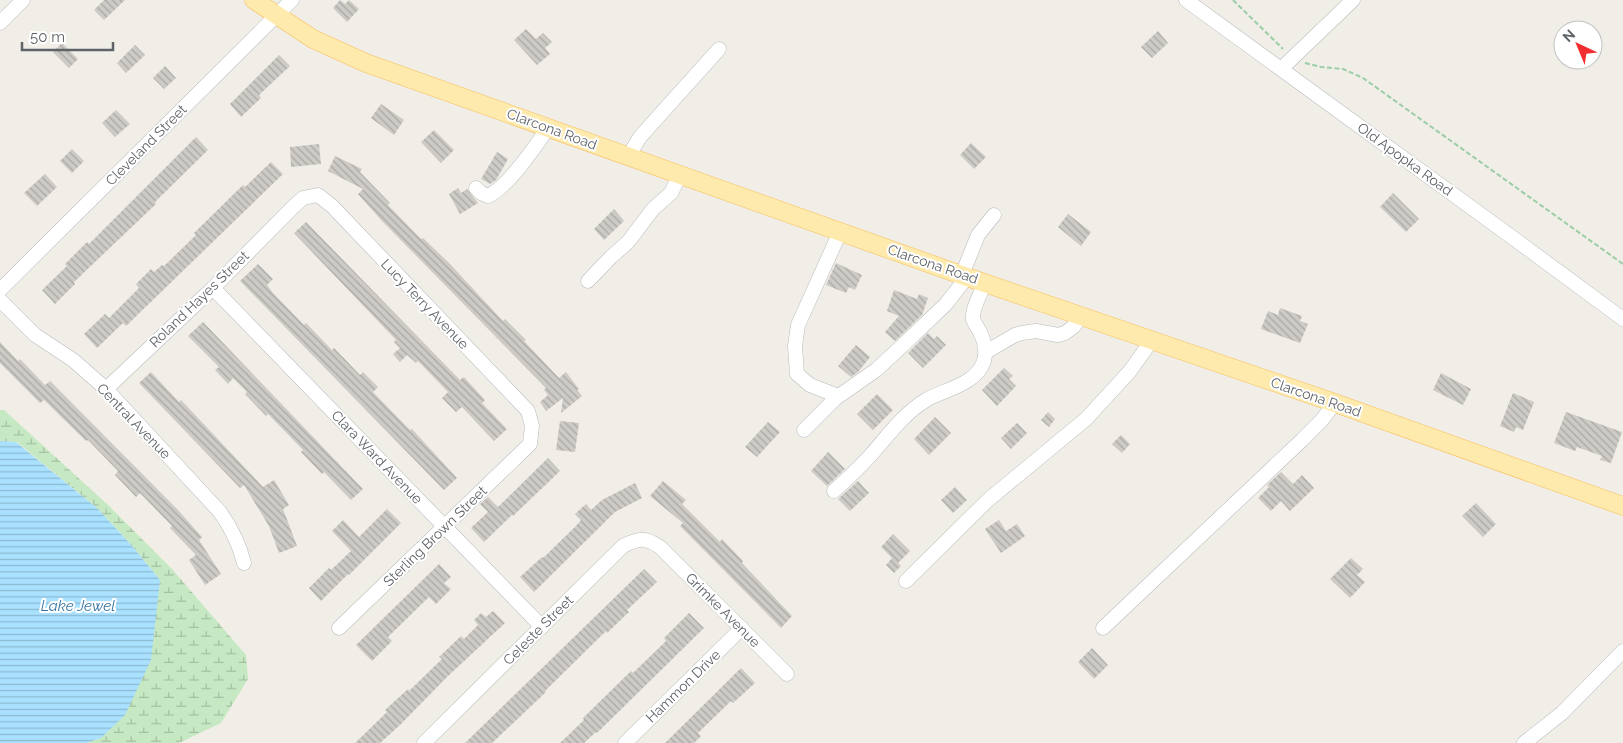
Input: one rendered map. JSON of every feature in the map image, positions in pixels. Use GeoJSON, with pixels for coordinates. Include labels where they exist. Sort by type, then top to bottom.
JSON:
{"type":"FeatureCollection","features":[{"type":"Feature","properties":{"kind":"main road","name":"Clarcona Road"},"geometry":{"type":"LineString","coordinates":[[254,0],[313,39],[366,63],[840,232],[1623,506]]}},
{"type":"Feature","properties":{"kind":"street"},"geometry":{"type":"LineString","coordinates":[[0,23],[23,0]]}},
{"type":"Feature","properties":{"kind":"street","name":"Cleveland Street"},"geometry":{"type":"LineString","coordinates":[[0,290],[292,0]]}},
{"type":"Feature","properties":{"kind":"street","name":"Old Apopka Road"},"geometry":{"type":"LineString","coordinates":[[1186,0],[1623,319]]}},
{"type":"Feature","properties":{"kind":"street"},"geometry":{"type":"LineString","coordinates":[[1281,69],[1353,0]]}},
{"type":"Feature","properties":{"kind":"street"},"geometry":{"type":"LineString","coordinates":[[628,157],[640,137],[719,49]]}},
{"type":"Feature","properties":{"kind":"street"},"geometry":{"type":"LineString","coordinates":[[476,188],[488,196],[499,189],[517,170],[548,128]]}},
{"type":"Feature","properties":{"kind":"street"},"geometry":{"type":"LineString","coordinates":[[588,281],[628,242],[653,209],[671,193],[680,175]]}},
{"type":"Feature","properties":{"kind":"street","name":"Lucy Terry Avenue"},"geometry":{"type":"LineString","coordinates":[[292,208],[303,198],[318,195],[332,206],[528,411],[532,426],[530,444]]}},
{"type":"Feature","properties":{"kind":"street","name":"Roland Hayes Street"},"geometry":{"type":"LineString","coordinates":[[106,389],[213,288],[292,208]]}},
{"type":"Feature","properties":{"kind":"street"},"geometry":{"type":"LineString","coordinates":[[804,430],[838,396],[876,370],[946,304],[965,276],[978,235],[994,215]]}},
{"type":"Feature","properties":{"kind":"street"},"geometry":{"type":"LineString","coordinates":[[838,396],[810,384],[797,374],[795,346],[798,325],[840,232]]}},
{"type":"Feature","properties":{"kind":"street"},"geometry":{"type":"LineString","coordinates":[[834,491],[869,457],[912,410],[926,400],[967,382],[984,363],[986,352],[980,332],[973,319],[974,310],[985,283]]}},
{"type":"Feature","properties":{"kind":"street","name":"Clara Ward Avenue"},"geometry":{"type":"LineString","coordinates":[[213,288],[542,627]]}},
{"type":"Feature","properties":{"kind":"street","name":"Central Avenue"},"geometry":{"type":"LineString","coordinates":[[0,300],[35,335],[73,360],[106,389],[220,512],[239,544],[244,563]]}},
{"type":"Feature","properties":{"kind":"street"},"geometry":{"type":"LineString","coordinates":[[986,352],[1022,333],[1036,330],[1058,334],[1065,333],[1082,316]]}},
{"type":"Feature","properties":{"kind":"street"},"geometry":{"type":"LineString","coordinates":[[906,581],[988,500],[1086,419],[1130,371],[1152,340]]}},
{"type":"Feature","properties":{"kind":"street"},"geometry":{"type":"LineString","coordinates":[[1103,628],[1321,422],[1335,404]]}},
{"type":"Feature","properties":{"kind":"street","name":"Sterling Brown Street"},"geometry":{"type":"LineString","coordinates":[[339,628],[530,444]]}},
{"type":"Feature","properties":{"kind":"street","name":"Celeste Street"},"geometry":{"type":"LineString","coordinates":[[424,743],[623,546],[636,540],[649,540],[660,547]]}},
{"type":"Feature","properties":{"kind":"street","name":"Grimke Avenue"},"geometry":{"type":"LineString","coordinates":[[660,547],[787,674]]}},
{"type":"Feature","properties":{"kind":"street","name":"Hammon Drive"},"geometry":{"type":"LineString","coordinates":[[625,743],[742,628]]}},
{"type":"Feature","properties":{"kind":"street"},"geometry":{"type":"LineString","coordinates":[[1524,743],[1562,713],[1623,652]]}},
{"type":"Feature","properties":{"kind":"path"},"geometry":{"type":"LineString","coordinates":[[1233,0],[1292,59],[1320,67],[1343,69],[1363,78],[1623,264]]}},
{"type":"Feature","properties":{"kind":"green space"},"geometry":{"type":"Polygon","coordinates":[[[0,410],[4,410],[107,504],[172,569],[246,655],[248,679],[221,723],[179,743],[86,743],[101,738],[160,580],[98,509],[17,442],[0,441],[0,410]]]}},
{"type":"Feature","properties":{"kind":"water","name":"Lake Jewel"},"geometry":{"type":"Polygon","coordinates":[[[0,441],[16,442],[98,509],[160,580],[151,660],[125,715],[101,738],[86,743],[0,743],[0,441]]]}},
{"type":"Feature","properties":{"kind":"building"},"geometry":{"type":"Polygon","coordinates":[[[104,0],[125,0],[104,20],[94,10],[104,0]]]}},
{"type":"Feature","properties":{"kind":"building"},"geometry":{"type":"Polygon","coordinates":[[[340,0],[345,4],[349,0],[359,9],[347,22],[333,8],[340,0]]]}},
{"type":"Feature","properties":{"kind":"building"},"geometry":{"type":"Polygon","coordinates":[[[526,29],[536,39],[543,33],[552,42],[545,48],[550,54],[537,65],[514,40],[526,29]]]}},
{"type":"Feature","properties":{"kind":"building"},"geometry":{"type":"Polygon","coordinates":[[[1158,31],[1168,43],[1152,58],[1141,47],[1158,31]]]}},
{"type":"Feature","properties":{"kind":"building"},"geometry":{"type":"Polygon","coordinates":[[[62,43],[78,59],[69,68],[53,52],[62,43]]]}},
{"type":"Feature","properties":{"kind":"building"},"geometry":{"type":"Polygon","coordinates":[[[135,45],[145,55],[126,73],[117,63],[135,45]]]}},
{"type":"Feature","properties":{"kind":"building"},"geometry":{"type":"Polygon","coordinates":[[[279,55],[290,66],[259,95],[261,98],[241,117],[230,104],[279,55]]]}},
{"type":"Feature","properties":{"kind":"building"},"geometry":{"type":"Polygon","coordinates":[[[165,66],[176,78],[164,89],[153,78],[165,66]]]}},
{"type":"Feature","properties":{"kind":"building"},"geometry":{"type":"Polygon","coordinates":[[[381,104],[404,120],[394,135],[371,118],[381,104]]]}},
{"type":"Feature","properties":{"kind":"building"},"geometry":{"type":"Polygon","coordinates":[[[116,110],[130,124],[115,137],[102,123],[116,110]]]}},
{"type":"Feature","properties":{"kind":"building"},"geometry":{"type":"Polygon","coordinates":[[[434,130],[454,150],[441,163],[421,142],[434,130]]]}},
{"type":"Feature","properties":{"kind":"building"},"geometry":{"type":"Polygon","coordinates":[[[196,137],[208,150],[155,202],[156,204],[74,282],[75,284],[55,304],[42,290],[67,266],[65,264],[87,242],[89,244],[196,137]]]}},
{"type":"Feature","properties":{"kind":"building"},"geometry":{"type":"Polygon","coordinates":[[[971,143],[986,157],[974,169],[960,155],[971,143]]]}},
{"type":"Feature","properties":{"kind":"building"},"geometry":{"type":"Polygon","coordinates":[[[319,144],[321,164],[291,167],[290,147],[319,144]]]}},
{"type":"Feature","properties":{"kind":"building"},"geometry":{"type":"Polygon","coordinates":[[[72,149],[84,161],[72,173],[60,161],[72,149]]]}},
{"type":"Feature","properties":{"kind":"building"},"geometry":{"type":"Polygon","coordinates":[[[497,152],[508,159],[496,180],[490,184],[481,179],[497,152]]]}},
{"type":"Feature","properties":{"kind":"building"},"geometry":{"type":"Polygon","coordinates":[[[335,156],[362,169],[360,172],[390,203],[388,205],[421,239],[423,238],[450,264],[503,321],[505,319],[526,340],[524,341],[559,378],[566,372],[582,396],[561,413],[563,398],[546,411],[540,402],[548,395],[544,390],[546,388],[382,221],[358,194],[363,189],[328,171],[335,156]]]}},
{"type":"Feature","properties":{"kind":"building"},"geometry":{"type":"Polygon","coordinates":[[[271,162],[283,174],[126,326],[123,323],[97,348],[84,334],[105,314],[109,318],[139,288],[136,284],[151,269],[154,272],[162,265],[164,266],[196,235],[194,233],[243,185],[245,187],[271,162]]]}},
{"type":"Feature","properties":{"kind":"building"},"geometry":{"type":"Polygon","coordinates":[[[45,174],[57,187],[37,206],[24,193],[45,174]]]}},
{"type":"Feature","properties":{"kind":"building"},"geometry":{"type":"Polygon","coordinates":[[[458,188],[461,193],[467,189],[478,203],[460,214],[449,194],[458,188]]]}},
{"type":"Feature","properties":{"kind":"building"},"geometry":{"type":"Polygon","coordinates":[[[1393,193],[1419,219],[1406,232],[1380,207],[1393,193]]]}},
{"type":"Feature","properties":{"kind":"building"},"geometry":{"type":"Polygon","coordinates":[[[614,209],[624,221],[604,240],[594,229],[614,209]]]}},
{"type":"Feature","properties":{"kind":"building"},"geometry":{"type":"Polygon","coordinates":[[[1068,214],[1091,232],[1081,246],[1058,227],[1068,214]]]}},
{"type":"Feature","properties":{"kind":"building"},"geometry":{"type":"Polygon","coordinates":[[[306,222],[460,380],[464,377],[485,400],[482,403],[507,429],[494,441],[462,407],[456,412],[442,398],[448,392],[418,361],[416,363],[407,355],[400,362],[393,354],[400,348],[394,342],[396,340],[294,233],[306,222]]]}},
{"type":"Feature","properties":{"kind":"building"},"geometry":{"type":"Polygon","coordinates":[[[836,263],[862,275],[855,290],[849,287],[846,293],[826,285],[836,263]]]}},
{"type":"Feature","properties":{"kind":"building"},"geometry":{"type":"Polygon","coordinates":[[[258,264],[273,279],[267,285],[273,293],[304,325],[306,323],[360,375],[363,372],[378,387],[373,392],[410,430],[412,429],[457,478],[444,490],[240,281],[258,264]]]}},
{"type":"Feature","properties":{"kind":"building"},"geometry":{"type":"Polygon","coordinates":[[[894,290],[917,299],[919,294],[928,298],[922,315],[895,341],[885,332],[899,316],[887,311],[894,290]]]}},
{"type":"Feature","properties":{"kind":"building"},"geometry":{"type":"Polygon","coordinates":[[[1280,308],[1302,316],[1300,321],[1308,324],[1300,343],[1261,329],[1268,311],[1278,315],[1280,308]]]}},
{"type":"Feature","properties":{"kind":"building"},"geometry":{"type":"Polygon","coordinates":[[[203,322],[363,489],[351,500],[324,472],[322,474],[301,452],[303,450],[268,414],[266,416],[233,378],[228,384],[215,370],[219,367],[188,336],[203,322]]]}},
{"type":"Feature","properties":{"kind":"building"},"geometry":{"type":"Polygon","coordinates":[[[928,333],[934,339],[937,336],[946,345],[923,368],[908,353],[928,333]]]}},
{"type":"Feature","properties":{"kind":"building"},"geometry":{"type":"Polygon","coordinates":[[[0,342],[18,361],[20,359],[45,385],[50,381],[178,510],[202,537],[199,540],[221,574],[205,585],[189,560],[196,555],[170,528],[172,526],[140,493],[136,497],[115,475],[118,471],[88,440],[86,441],[44,400],[40,403],[0,363],[0,342]]]}},
{"type":"Feature","properties":{"kind":"building"},"geometry":{"type":"Polygon","coordinates":[[[856,345],[870,357],[858,372],[851,377],[838,366],[856,345]]]}},
{"type":"Feature","properties":{"kind":"building"},"geometry":{"type":"Polygon","coordinates":[[[1004,368],[1013,376],[1009,379],[1016,386],[997,406],[982,390],[1004,368]]]}},
{"type":"Feature","properties":{"kind":"building"},"geometry":{"type":"Polygon","coordinates":[[[151,372],[179,402],[181,400],[263,487],[274,480],[289,505],[283,509],[297,546],[279,553],[269,526],[244,485],[240,488],[139,383],[151,372]]]}},
{"type":"Feature","properties":{"kind":"building"},"geometry":{"type":"Polygon","coordinates":[[[1441,373],[1471,389],[1463,405],[1433,390],[1441,373]]]}},
{"type":"Feature","properties":{"kind":"building"},"geometry":{"type":"Polygon","coordinates":[[[1513,393],[1534,402],[1523,430],[1516,427],[1514,432],[1500,426],[1513,393]]]}},
{"type":"Feature","properties":{"kind":"building"},"geometry":{"type":"Polygon","coordinates":[[[877,394],[893,410],[873,430],[857,414],[877,394]]]}},
{"type":"Feature","properties":{"kind":"building"},"geometry":{"type":"Polygon","coordinates":[[[1048,412],[1055,419],[1049,427],[1041,420],[1048,412]]]}},
{"type":"Feature","properties":{"kind":"building"},"geometry":{"type":"Polygon","coordinates":[[[1566,412],[1622,432],[1611,463],[1600,460],[1602,456],[1577,447],[1575,451],[1554,443],[1566,412]]]}},
{"type":"Feature","properties":{"kind":"building"},"geometry":{"type":"Polygon","coordinates":[[[935,417],[951,433],[929,455],[914,439],[935,417]]]}},
{"type":"Feature","properties":{"kind":"building"},"geometry":{"type":"Polygon","coordinates":[[[560,421],[579,423],[575,452],[556,450],[560,421]]]}},
{"type":"Feature","properties":{"kind":"building"},"geometry":{"type":"Polygon","coordinates":[[[768,422],[780,432],[757,457],[745,447],[768,422]]]}},
{"type":"Feature","properties":{"kind":"building"},"geometry":{"type":"Polygon","coordinates":[[[1017,423],[1027,433],[1011,449],[1001,438],[1017,423]]]}},
{"type":"Feature","properties":{"kind":"building"},"geometry":{"type":"Polygon","coordinates":[[[1121,435],[1130,444],[1122,453],[1112,444],[1121,435]]]}},
{"type":"Feature","properties":{"kind":"building"},"geometry":{"type":"Polygon","coordinates":[[[828,452],[845,469],[827,486],[811,471],[828,452]]]}},
{"type":"Feature","properties":{"kind":"building"},"geometry":{"type":"Polygon","coordinates":[[[548,458],[560,471],[484,542],[471,528],[488,512],[480,504],[488,497],[498,507],[548,458]]]}},
{"type":"Feature","properties":{"kind":"building"},"geometry":{"type":"Polygon","coordinates":[[[1281,472],[1293,484],[1302,475],[1314,488],[1290,511],[1281,501],[1271,511],[1258,498],[1269,487],[1267,485],[1281,472]]]}},
{"type":"Feature","properties":{"kind":"building"},"geometry":{"type":"Polygon","coordinates":[[[663,481],[686,500],[682,504],[720,542],[722,539],[792,616],[781,628],[680,526],[683,523],[650,496],[663,481]]]}},
{"type":"Feature","properties":{"kind":"building"},"geometry":{"type":"Polygon","coordinates":[[[858,481],[869,493],[850,511],[838,499],[858,481]]]}},
{"type":"Feature","properties":{"kind":"building"},"geometry":{"type":"Polygon","coordinates":[[[635,483],[642,498],[615,512],[534,592],[520,577],[575,527],[581,520],[575,514],[586,504],[591,510],[602,500],[635,483]]]}},
{"type":"Feature","properties":{"kind":"building"},"geometry":{"type":"Polygon","coordinates":[[[955,487],[967,500],[953,513],[941,500],[955,487]]]}},
{"type":"Feature","properties":{"kind":"building"},"geometry":{"type":"Polygon","coordinates":[[[1476,503],[1496,524],[1483,537],[1462,516],[1476,503]]]}},
{"type":"Feature","properties":{"kind":"building"},"geometry":{"type":"Polygon","coordinates":[[[387,509],[401,523],[321,601],[309,588],[329,568],[331,570],[351,551],[332,531],[343,520],[359,537],[387,509]]]}},
{"type":"Feature","properties":{"kind":"building"},"geometry":{"type":"Polygon","coordinates":[[[999,520],[1006,531],[1017,524],[1025,536],[1001,553],[985,529],[999,520]]]}},
{"type":"Feature","properties":{"kind":"building"},"geometry":{"type":"Polygon","coordinates":[[[893,534],[910,551],[898,563],[901,566],[894,573],[886,565],[892,558],[881,547],[893,534]]]}},
{"type":"Feature","properties":{"kind":"building"},"geometry":{"type":"Polygon","coordinates":[[[1351,558],[1363,569],[1357,575],[1365,582],[1350,598],[1330,579],[1351,558]]]}},
{"type":"Feature","properties":{"kind":"building"},"geometry":{"type":"Polygon","coordinates":[[[439,564],[451,577],[444,583],[451,589],[436,604],[429,597],[388,637],[392,641],[372,661],[356,645],[439,564]]]}},
{"type":"Feature","properties":{"kind":"building"},"geometry":{"type":"Polygon","coordinates":[[[644,569],[657,582],[627,610],[629,612],[607,633],[606,631],[492,743],[465,743],[644,569]]]}},
{"type":"Feature","properties":{"kind":"building"},"geometry":{"type":"Polygon","coordinates":[[[493,611],[505,623],[447,677],[400,725],[380,743],[355,743],[387,712],[385,710],[408,689],[409,691],[442,659],[439,657],[461,636],[464,639],[478,625],[474,620],[481,613],[486,617],[493,611]]]}},
{"type":"Feature","properties":{"kind":"building"},"geometry":{"type":"Polygon","coordinates":[[[689,613],[704,628],[597,733],[584,743],[560,743],[631,671],[633,673],[666,641],[664,638],[689,613]]]}},
{"type":"Feature","properties":{"kind":"building"},"geometry":{"type":"Polygon","coordinates":[[[1092,648],[1108,665],[1094,679],[1078,662],[1092,648]]]}},
{"type":"Feature","properties":{"kind":"building"},"geometry":{"type":"Polygon","coordinates":[[[741,668],[755,683],[733,703],[731,701],[698,733],[701,736],[694,743],[665,743],[741,668]]]}}]}
